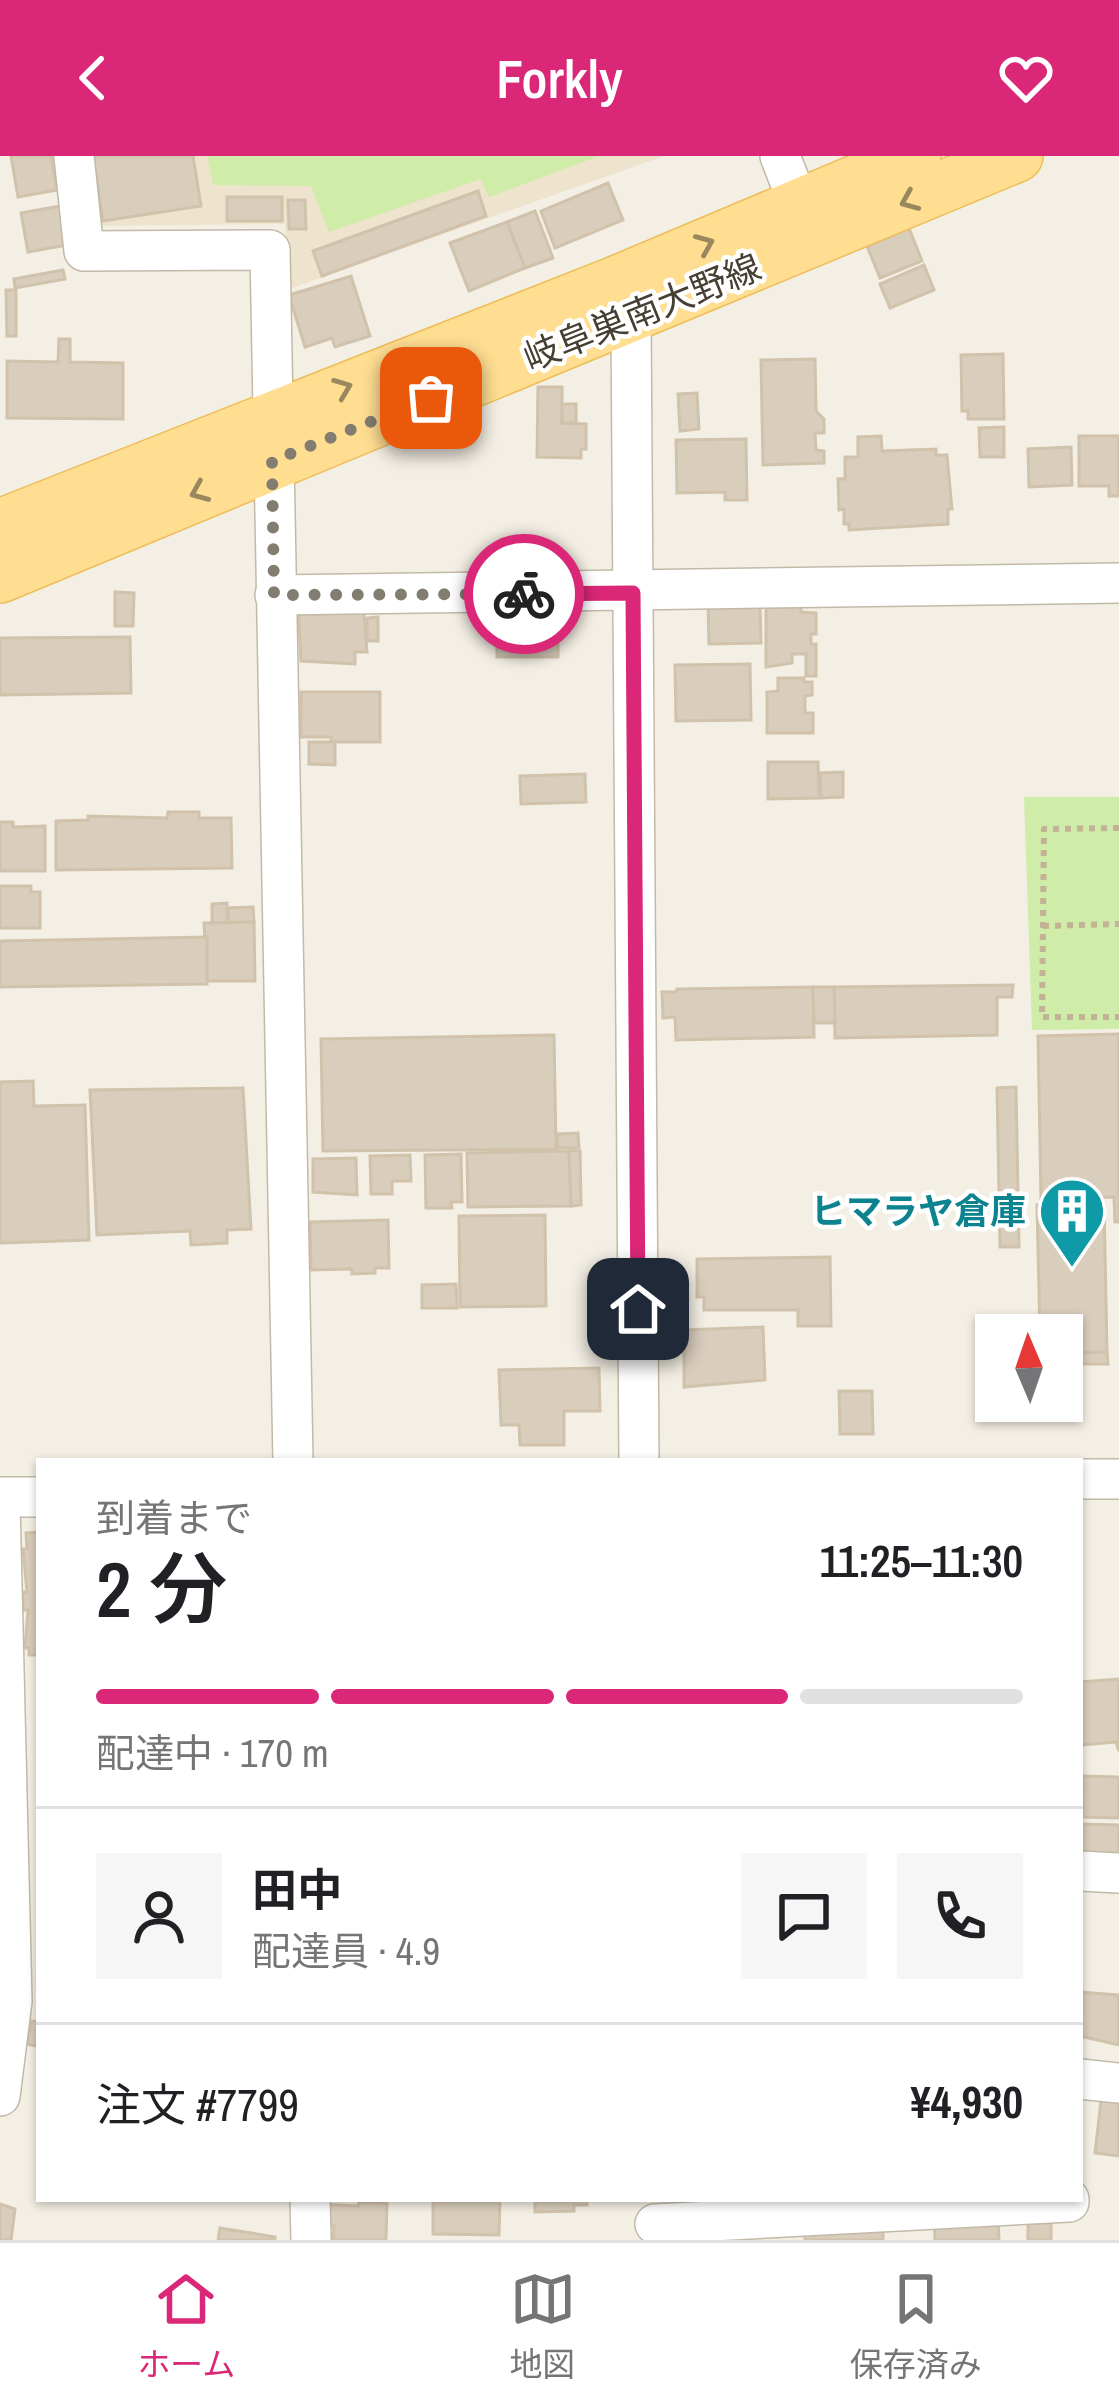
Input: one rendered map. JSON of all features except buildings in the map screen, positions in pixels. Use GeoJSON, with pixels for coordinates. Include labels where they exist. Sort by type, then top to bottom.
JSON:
{"type":"FeatureCollection","features":[{"type":"Feature","properties":{"kind":"main road","name":"岐阜巣南大野線"},"geometry":{"type":"LineString","coordinates":[[623,300],[799,205],[915,156]]}},
{"type":"Feature","properties":{"kind":"main road","name":"岐阜巣南大野線"},"geometry":{"type":"LineString","coordinates":[[0,525],[273,438],[623,300],[1017,156]]}},
{"type":"Feature","properties":{"kind":"main road","name":"岐阜巣南大野線"},"geometry":{"type":"LineString","coordinates":[[0,577],[273,438]]}},
{"type":"Feature","properties":{"kind":"street"},"geometry":{"type":"LineString","coordinates":[[74,156],[84,251],[270,250],[292,1458]]}},
{"type":"Feature","properties":{"kind":"street"},"geometry":{"type":"LineString","coordinates":[[780,156],[799,205]]}},
{"type":"Feature","properties":{"kind":"street"},"geometry":{"type":"LineString","coordinates":[[623,300],[633,593],[638,1458]]}},
{"type":"Feature","properties":{"kind":"street"},"geometry":{"type":"LineString","coordinates":[[274,595],[1119,584]]}},
{"type":"Feature","properties":{"kind":"street"},"geometry":{"type":"LineString","coordinates":[[1083,1480],[1119,1479]]}},
{"type":"Feature","properties":{"kind":"street"},"geometry":{"type":"LineString","coordinates":[[0,2096],[12,2001],[15,1695],[0,1500],[36,1497]]}},
{"type":"Feature","properties":{"kind":"street"},"geometry":{"type":"LineString","coordinates":[[1083,1871],[1119,1873]]}},
{"type":"Feature","properties":{"kind":"street"},"geometry":{"type":"LineString","coordinates":[[1083,2079],[1119,2083]]}},
{"type":"Feature","properties":{"kind":"street"},"geometry":{"type":"LineString","coordinates":[[310,2202],[310,2240]]}},
{"type":"Feature","properties":{"kind":"street"},"geometry":{"type":"LineString","coordinates":[[655,2221],[914,2216],[1042,2202]]}},
{"type":"Feature","properties":{"kind":"path"},"geometry":{"type":"LineString","coordinates":[[1119,828],[1044,829],[1042,1017],[1119,1017]]}},
{"type":"Feature","properties":{"kind":"path"},"geometry":{"type":"LineString","coordinates":[[1043,926],[1119,924]]}},
{"type":"Feature","properties":{"kind":"shaded area"},"geometry":{"type":"Polygon","coordinates":[[[88,156],[664,156],[289,289],[285,224],[98,226],[88,156]]]}},
{"type":"Feature","properties":{"kind":"green space"},"geometry":{"type":"Polygon","coordinates":[[[207,156],[599,156],[489,197],[481,179],[329,232],[311,186],[213,185],[207,156]]]}},
{"type":"Feature","properties":{"kind":"green space"},"geometry":{"type":"Polygon","coordinates":[[[1024,797],[1119,797],[1119,1029],[1032,1030],[1024,797]]]}},
{"type":"Feature","properties":{"kind":"way so far"},"geometry":{"type":"LineString","coordinates":[[431,398],[272,461],[274,595],[524,594]]}},
{"type":"Feature","properties":{"kind":"place","name":"ヒマラヤ倉庫"},"geometry":{"type":"Point","coordinates":[1072,1270]}},
{"type":"Feature","properties":{"kind":"route"},"geometry":{"type":"LineString","coordinates":[[524,594],[633,593],[638,1309]]}}]}
